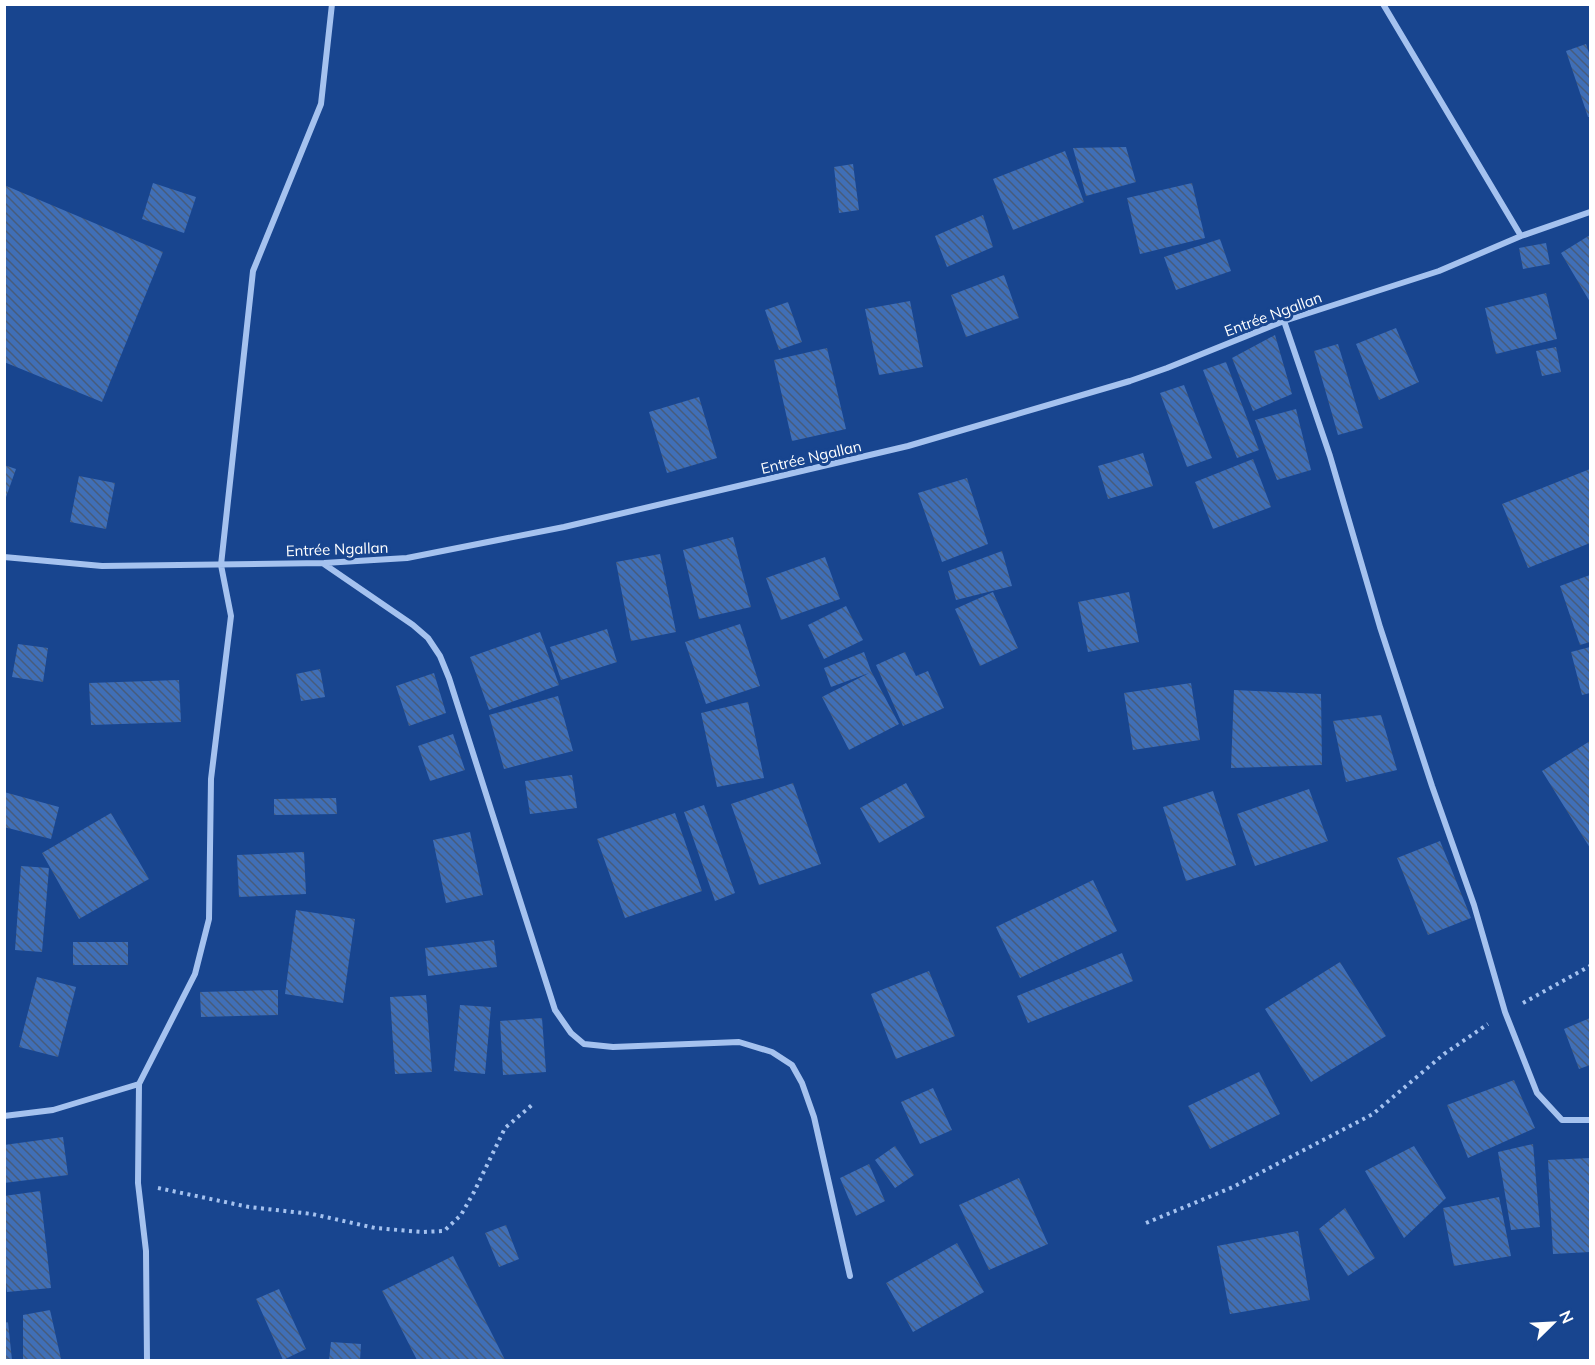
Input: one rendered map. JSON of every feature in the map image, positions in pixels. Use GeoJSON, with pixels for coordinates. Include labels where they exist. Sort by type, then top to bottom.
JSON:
{"type":"FeatureCollection","features":[{"type":"Feature","properties":{"kind":"street"},"geometry":{"type":"LineString","coordinates":[[147,1360],[146,1251],[138,1183],[139,1084],[195,974],[209,919],[211,779],[231,616],[221,565],[253,271],[321,104],[332,4]]}},
{"type":"Feature","properties":{"kind":"street"},"geometry":{"type":"LineString","coordinates":[[1383,4],[1521,236]]}},
{"type":"Feature","properties":{"kind":"street","name":"Entrée Ngallan"},"geometry":{"type":"LineString","coordinates":[[4,556],[102,566],[324,563],[407,558],[564,527],[908,446],[1130,381],[1284,321],[1439,271],[1521,236],[1590,212]]}},
{"type":"Feature","properties":{"kind":"street"},"geometry":{"type":"LineString","coordinates":[[1284,321],[1330,456],[1380,627],[1474,905],[1505,1012],[1537,1093],[1562,1120],[1590,1120]]}},
{"type":"Feature","properties":{"kind":"street"},"geometry":{"type":"LineString","coordinates":[[324,563],[413,625],[428,638],[440,656],[555,1010],[571,1033],[584,1044],[613,1047],[739,1042],[772,1052],[792,1065],[802,1083],[814,1117],[850,1276]]}},
{"type":"Feature","properties":{"kind":"street"},"geometry":{"type":"LineString","coordinates":[[4,1116],[53,1110],[139,1084]]}},
{"type":"Feature","properties":{"kind":"path"},"geometry":{"type":"LineString","coordinates":[[1146,1223],[1233,1187],[1373,1114],[1444,1054],[1505,1012],[1590,966]]}},
{"type":"Feature","properties":{"kind":"path"},"geometry":{"type":"LineString","coordinates":[[138,1183],[249,1207],[312,1214],[375,1228],[422,1232],[444,1231],[461,1215],[505,1128],[532,1105]]}},
{"type":"Feature","properties":{"kind":"building"},"geometry":{"type":"Polygon","coordinates":[[[1586,44],[1590,56],[1590,117],[1588,117],[1566,51],[1586,44]]]}},
{"type":"Feature","properties":{"kind":"building"},"geometry":{"type":"Polygon","coordinates":[[[1126,147],[1136,182],[1086,196],[1073,148],[1126,147]]]}},
{"type":"Feature","properties":{"kind":"building"},"geometry":{"type":"Polygon","coordinates":[[[1065,151],[1084,202],[1013,230],[993,179],[1065,151]]]}},
{"type":"Feature","properties":{"kind":"building"},"geometry":{"type":"Polygon","coordinates":[[[853,164],[859,210],[839,213],[834,167],[853,164]]]}},
{"type":"Feature","properties":{"kind":"building"},"geometry":{"type":"Polygon","coordinates":[[[153,183],[196,197],[184,233],[142,219],[153,183]]]}},
{"type":"Feature","properties":{"kind":"building"},"geometry":{"type":"Polygon","coordinates":[[[1192,183],[1205,238],[1140,254],[1127,198],[1192,183]]]}},
{"type":"Feature","properties":{"kind":"building"},"geometry":{"type":"Polygon","coordinates":[[[4,185],[163,252],[102,402],[4,362],[4,185]]]}},
{"type":"Feature","properties":{"kind":"building"},"geometry":{"type":"Polygon","coordinates":[[[983,215],[993,247],[947,267],[935,236],[983,215]]]}},
{"type":"Feature","properties":{"kind":"building"},"geometry":{"type":"Polygon","coordinates":[[[1590,235],[1590,302],[1561,253],[1590,235]]]}},
{"type":"Feature","properties":{"kind":"building"},"geometry":{"type":"Polygon","coordinates":[[[1220,239],[1231,271],[1176,290],[1164,257],[1220,239]]]}},
{"type":"Feature","properties":{"kind":"building"},"geometry":{"type":"Polygon","coordinates":[[[1546,243],[1550,264],[1523,269],[1519,248],[1546,243]]]}},
{"type":"Feature","properties":{"kind":"building"},"geometry":{"type":"Polygon","coordinates":[[[1004,275],[1019,318],[966,337],[951,295],[1004,275]]]}},
{"type":"Feature","properties":{"kind":"building"},"geometry":{"type":"Polygon","coordinates":[[[1546,293],[1557,339],[1496,354],[1485,308],[1546,293]]]}},
{"type":"Feature","properties":{"kind":"building"},"geometry":{"type":"Polygon","coordinates":[[[910,301],[923,367],[879,375],[865,309],[910,301]]]}},
{"type":"Feature","properties":{"kind":"building"},"geometry":{"type":"Polygon","coordinates":[[[788,302],[802,342],[779,350],[765,310],[788,302]]]}},
{"type":"Feature","properties":{"kind":"building"},"geometry":{"type":"Polygon","coordinates":[[[1396,328],[1419,382],[1379,400],[1356,344],[1396,328]]]}},
{"type":"Feature","properties":{"kind":"building"},"geometry":{"type":"Polygon","coordinates":[[[1275,335],[1292,394],[1253,411],[1232,358],[1275,335]]]}},
{"type":"Feature","properties":{"kind":"building"},"geometry":{"type":"Polygon","coordinates":[[[1338,344],[1363,428],[1338,435],[1314,351],[1338,344]]]}},
{"type":"Feature","properties":{"kind":"building"},"geometry":{"type":"Polygon","coordinates":[[[1556,347],[1561,372],[1542,376],[1536,351],[1556,347]]]}},
{"type":"Feature","properties":{"kind":"building"},"geometry":{"type":"Polygon","coordinates":[[[827,348],[846,429],[792,441],[774,360],[827,348]]]}},
{"type":"Feature","properties":{"kind":"building"},"geometry":{"type":"Polygon","coordinates":[[[1226,362],[1259,450],[1237,458],[1203,370],[1226,362]]]}},
{"type":"Feature","properties":{"kind":"building"},"geometry":{"type":"Polygon","coordinates":[[[1184,385],[1212,458],[1187,467],[1160,393],[1184,385]]]}},
{"type":"Feature","properties":{"kind":"building"},"geometry":{"type":"Polygon","coordinates":[[[699,397],[717,458],[667,473],[649,412],[699,397]]]}},
{"type":"Feature","properties":{"kind":"building"},"geometry":{"type":"Polygon","coordinates":[[[1296,409],[1311,470],[1277,480],[1255,420],[1296,409]]]}},
{"type":"Feature","properties":{"kind":"building"},"geometry":{"type":"Polygon","coordinates":[[[1143,453],[1153,486],[1108,499],[1098,466],[1143,453]]]}},
{"type":"Feature","properties":{"kind":"building"},"geometry":{"type":"Polygon","coordinates":[[[1253,459],[1271,507],[1213,529],[1195,482],[1253,459]]]}},
{"type":"Feature","properties":{"kind":"building"},"geometry":{"type":"Polygon","coordinates":[[[4,465],[16,469],[5,500],[4,500],[4,465]]]}},
{"type":"Feature","properties":{"kind":"building"},"geometry":{"type":"Polygon","coordinates":[[[1590,469],[1590,543],[1528,568],[1502,504],[1590,469]]]}},
{"type":"Feature","properties":{"kind":"building"},"geometry":{"type":"Polygon","coordinates":[[[79,476],[115,483],[106,529],[70,522],[79,476]]]}},
{"type":"Feature","properties":{"kind":"building"},"geometry":{"type":"Polygon","coordinates":[[[967,478],[988,544],[942,562],[918,493],[967,478]]]}},
{"type":"Feature","properties":{"kind":"building"},"geometry":{"type":"Polygon","coordinates":[[[733,537],[751,607],[699,619],[683,550],[733,537]]]}},
{"type":"Feature","properties":{"kind":"building"},"geometry":{"type":"Polygon","coordinates":[[[1002,551],[1012,586],[956,600],[948,571],[1002,551]]]}},
{"type":"Feature","properties":{"kind":"building"},"geometry":{"type":"Polygon","coordinates":[[[660,554],[676,632],[631,641],[616,562],[660,554]]]}},
{"type":"Feature","properties":{"kind":"building"},"geometry":{"type":"Polygon","coordinates":[[[825,557],[840,599],[781,620],[766,578],[825,557]]]}},
{"type":"Feature","properties":{"kind":"building"},"geometry":{"type":"Polygon","coordinates":[[[1590,575],[1590,642],[1580,645],[1560,586],[1590,575]]]}},
{"type":"Feature","properties":{"kind":"building"},"geometry":{"type":"Polygon","coordinates":[[[993,592],[1018,648],[980,666],[955,609],[993,592]]]}},
{"type":"Feature","properties":{"kind":"building"},"geometry":{"type":"Polygon","coordinates":[[[1129,592],[1139,642],[1088,652],[1078,602],[1129,592]]]}},
{"type":"Feature","properties":{"kind":"building"},"geometry":{"type":"Polygon","coordinates":[[[846,606],[863,640],[824,659],[808,625],[846,606]]]}},
{"type":"Feature","properties":{"kind":"building"},"geometry":{"type":"Polygon","coordinates":[[[740,624],[760,686],[706,704],[685,642],[740,624]]]}},
{"type":"Feature","properties":{"kind":"building"},"geometry":{"type":"Polygon","coordinates":[[[607,629],[617,662],[561,680],[550,647],[607,629]]]}},
{"type":"Feature","properties":{"kind":"building"},"geometry":{"type":"Polygon","coordinates":[[[540,632],[559,685],[489,710],[470,657],[540,632]]]}},
{"type":"Feature","properties":{"kind":"building"},"geometry":{"type":"Polygon","coordinates":[[[18,644],[48,648],[43,682],[12,677],[18,644]]]}},
{"type":"Feature","properties":{"kind":"building"},"geometry":{"type":"Polygon","coordinates":[[[1590,647],[1590,693],[1582,695],[1571,652],[1590,647]]]}},
{"type":"Feature","properties":{"kind":"building"},"geometry":{"type":"Polygon","coordinates":[[[864,652],[871,671],[899,724],[849,750],[822,697],[869,673],[831,687],[824,668],[864,652]]]}},
{"type":"Feature","properties":{"kind":"building"},"geometry":{"type":"Polygon","coordinates":[[[905,652],[916,676],[928,671],[944,708],[903,726],[876,665],[905,652]]]}},
{"type":"Feature","properties":{"kind":"building"},"geometry":{"type":"Polygon","coordinates":[[[320,669],[325,697],[301,701],[296,674],[320,669]]]}},
{"type":"Feature","properties":{"kind":"building"},"geometry":{"type":"Polygon","coordinates":[[[434,673],[446,713],[409,726],[396,686],[434,673]]]}},
{"type":"Feature","properties":{"kind":"building"},"geometry":{"type":"Polygon","coordinates":[[[179,680],[181,722],[91,725],[89,683],[179,680]]]}},
{"type":"Feature","properties":{"kind":"building"},"geometry":{"type":"Polygon","coordinates":[[[1191,683],[1200,740],[1133,750],[1124,693],[1191,683]]]}},
{"type":"Feature","properties":{"kind":"building"},"geometry":{"type":"Polygon","coordinates":[[[1234,690],[1321,694],[1322,765],[1231,768],[1234,690]]]}},
{"type":"Feature","properties":{"kind":"building"},"geometry":{"type":"Polygon","coordinates":[[[558,696],[573,751],[504,769],[489,715],[558,696]]]}},
{"type":"Feature","properties":{"kind":"building"},"geometry":{"type":"Polygon","coordinates":[[[748,702],[764,778],[717,787],[701,713],[748,702]]]}},
{"type":"Feature","properties":{"kind":"building"},"geometry":{"type":"Polygon","coordinates":[[[1381,715],[1397,770],[1346,782],[1333,721],[1381,715]]]}},
{"type":"Feature","properties":{"kind":"building"},"geometry":{"type":"Polygon","coordinates":[[[453,734],[465,770],[430,781],[418,746],[453,734]]]}},
{"type":"Feature","properties":{"kind":"building"},"geometry":{"type":"Polygon","coordinates":[[[1590,741],[1590,848],[1542,771],[1590,741]]]}},
{"type":"Feature","properties":{"kind":"building"},"geometry":{"type":"Polygon","coordinates":[[[572,775],[577,808],[530,814],[525,781],[572,775]]]}},
{"type":"Feature","properties":{"kind":"building"},"geometry":{"type":"Polygon","coordinates":[[[793,783],[821,864],[759,885],[731,804],[793,783]]]}},
{"type":"Feature","properties":{"kind":"building"},"geometry":{"type":"Polygon","coordinates":[[[906,783],[925,817],[879,843],[860,808],[906,783]]]}},
{"type":"Feature","properties":{"kind":"building"},"geometry":{"type":"Polygon","coordinates":[[[1309,789],[1328,841],[1255,866],[1237,814],[1309,789]]]}},
{"type":"Feature","properties":{"kind":"building"},"geometry":{"type":"Polygon","coordinates":[[[1213,791],[1236,865],[1186,881],[1163,807],[1213,791]]]}},
{"type":"Feature","properties":{"kind":"building"},"geometry":{"type":"Polygon","coordinates":[[[4,792],[59,807],[51,839],[4,827],[4,792]]]}},
{"type":"Feature","properties":{"kind":"building"},"geometry":{"type":"Polygon","coordinates":[[[336,798],[337,814],[274,815],[274,799],[336,798]]]}},
{"type":"Feature","properties":{"kind":"building"},"geometry":{"type":"Polygon","coordinates":[[[704,805],[735,893],[715,901],[684,812],[704,805]]]}},
{"type":"Feature","properties":{"kind":"building"},"geometry":{"type":"Polygon","coordinates":[[[111,813],[149,879],[79,919],[42,853],[111,813]]]}},
{"type":"Feature","properties":{"kind":"building"},"geometry":{"type":"Polygon","coordinates":[[[675,813],[702,891],[625,918],[597,839],[675,813]]]}},
{"type":"Feature","properties":{"kind":"building"},"geometry":{"type":"Polygon","coordinates":[[[470,832],[483,895],[446,903],[433,840],[470,832]]]}},
{"type":"Feature","properties":{"kind":"building"},"geometry":{"type":"Polygon","coordinates":[[[1440,841],[1471,918],[1428,935],[1397,858],[1440,841]]]}},
{"type":"Feature","properties":{"kind":"building"},"geometry":{"type":"Polygon","coordinates":[[[304,852],[306,894],[239,897],[237,855],[304,852]]]}},
{"type":"Feature","properties":{"kind":"building"},"geometry":{"type":"Polygon","coordinates":[[[21,866],[49,868],[42,952],[15,950],[21,866]]]}},
{"type":"Feature","properties":{"kind":"building"},"geometry":{"type":"Polygon","coordinates":[[[1093,880],[1117,931],[1020,978],[996,927],[1093,880]]]}},
{"type":"Feature","properties":{"kind":"building"},"geometry":{"type":"Polygon","coordinates":[[[296,910],[355,919],[343,1003],[285,994],[296,910]]]}},
{"type":"Feature","properties":{"kind":"building"},"geometry":{"type":"Polygon","coordinates":[[[494,940],[497,967],[428,976],[425,948],[494,940]]]}},
{"type":"Feature","properties":{"kind":"building"},"geometry":{"type":"Polygon","coordinates":[[[73,942],[128,942],[128,965],[73,965],[73,942]]]}},
{"type":"Feature","properties":{"kind":"building"},"geometry":{"type":"Polygon","coordinates":[[[1122,953],[1133,981],[1028,1023],[1017,996],[1122,953]]]}},
{"type":"Feature","properties":{"kind":"building"},"geometry":{"type":"Polygon","coordinates":[[[1340,962],[1386,1036],[1311,1082],[1265,1009],[1340,962]]]}},
{"type":"Feature","properties":{"kind":"building"},"geometry":{"type":"Polygon","coordinates":[[[929,971],[955,1036],[896,1059],[871,994],[929,971]]]}},
{"type":"Feature","properties":{"kind":"building"},"geometry":{"type":"Polygon","coordinates":[[[37,977],[76,987],[58,1057],[19,1047],[37,977]]]}},
{"type":"Feature","properties":{"kind":"building"},"geometry":{"type":"Polygon","coordinates":[[[278,990],[278,1015],[201,1017],[200,992],[278,990]]]}},
{"type":"Feature","properties":{"kind":"building"},"geometry":{"type":"Polygon","coordinates":[[[426,995],[432,1072],[395,1074],[390,997],[426,995]]]}},
{"type":"Feature","properties":{"kind":"building"},"geometry":{"type":"Polygon","coordinates":[[[460,1005],[491,1007],[485,1074],[454,1071],[460,1005]]]}},
{"type":"Feature","properties":{"kind":"building"},"geometry":{"type":"Polygon","coordinates":[[[542,1018],[546,1072],[503,1075],[500,1021],[542,1018]]]}},
{"type":"Feature","properties":{"kind":"building"},"geometry":{"type":"Polygon","coordinates":[[[1590,1018],[1590,1065],[1579,1069],[1564,1029],[1590,1018]]]}},
{"type":"Feature","properties":{"kind":"building"},"geometry":{"type":"Polygon","coordinates":[[[1259,1072],[1280,1114],[1210,1149],[1188,1106],[1259,1072]]]}},
{"type":"Feature","properties":{"kind":"building"},"geometry":{"type":"Polygon","coordinates":[[[1514,1080],[1535,1128],[1468,1158],[1447,1105],[1514,1080]]]}},
{"type":"Feature","properties":{"kind":"building"},"geometry":{"type":"Polygon","coordinates":[[[933,1088],[952,1130],[920,1144],[901,1102],[933,1088]]]}},
{"type":"Feature","properties":{"kind":"building"},"geometry":{"type":"Polygon","coordinates":[[[63,1137],[68,1175],[4,1183],[4,1145],[63,1137]]]}},
{"type":"Feature","properties":{"kind":"building"},"geometry":{"type":"Polygon","coordinates":[[[1533,1144],[1540,1227],[1511,1230],[1498,1152],[1533,1144]]]}},
{"type":"Feature","properties":{"kind":"building"},"geometry":{"type":"Polygon","coordinates":[[[895,1146],[914,1175],[895,1188],[875,1160],[895,1146]]]}},
{"type":"Feature","properties":{"kind":"building"},"geometry":{"type":"Polygon","coordinates":[[[1414,1146],[1446,1198],[1404,1238],[1365,1171],[1414,1146]]]}},
{"type":"Feature","properties":{"kind":"building"},"geometry":{"type":"Polygon","coordinates":[[[1590,1158],[1590,1252],[1553,1254],[1548,1160],[1590,1158]]]}},
{"type":"Feature","properties":{"kind":"building"},"geometry":{"type":"Polygon","coordinates":[[[869,1164],[885,1201],[856,1216],[840,1178],[869,1164]]]}},
{"type":"Feature","properties":{"kind":"building"},"geometry":{"type":"Polygon","coordinates":[[[1019,1178],[1048,1244],[989,1270],[959,1205],[1019,1178]]]}},
{"type":"Feature","properties":{"kind":"building"},"geometry":{"type":"Polygon","coordinates":[[[40,1191],[51,1288],[7,1292],[4,1265],[4,1196],[40,1191]]]}},
{"type":"Feature","properties":{"kind":"building"},"geometry":{"type":"Polygon","coordinates":[[[1499,1197],[1511,1256],[1454,1266],[1443,1208],[1499,1197]]]}},
{"type":"Feature","properties":{"kind":"building"},"geometry":{"type":"Polygon","coordinates":[[[1345,1208],[1375,1258],[1348,1276],[1319,1229],[1345,1208]]]}},
{"type":"Feature","properties":{"kind":"building"},"geometry":{"type":"Polygon","coordinates":[[[506,1225],[519,1259],[499,1267],[485,1233],[506,1225]]]}},
{"type":"Feature","properties":{"kind":"building"},"geometry":{"type":"Polygon","coordinates":[[[1298,1231],[1310,1300],[1230,1314],[1217,1246],[1298,1231]]]}},
{"type":"Feature","properties":{"kind":"building"},"geometry":{"type":"Polygon","coordinates":[[[957,1243],[984,1292],[913,1332],[886,1283],[957,1243]]]}},
{"type":"Feature","properties":{"kind":"building"},"geometry":{"type":"Polygon","coordinates":[[[453,1256],[505,1360],[417,1360],[382,1291],[453,1256]]]}},
{"type":"Feature","properties":{"kind":"building"},"geometry":{"type":"Polygon","coordinates":[[[279,1289],[306,1349],[283,1360],[256,1299],[279,1289]]]}},
{"type":"Feature","properties":{"kind":"building"},"geometry":{"type":"Polygon","coordinates":[[[50,1310],[61,1359],[23,1360],[23,1315],[50,1310]]]}},
{"type":"Feature","properties":{"kind":"building"},"geometry":{"type":"Polygon","coordinates":[[[8,1322],[12,1360],[4,1360],[4,1323],[8,1322]]]}},
{"type":"Feature","properties":{"kind":"building"},"geometry":{"type":"Polygon","coordinates":[[[331,1342],[361,1344],[360,1360],[329,1360],[331,1342]]]}}]}
